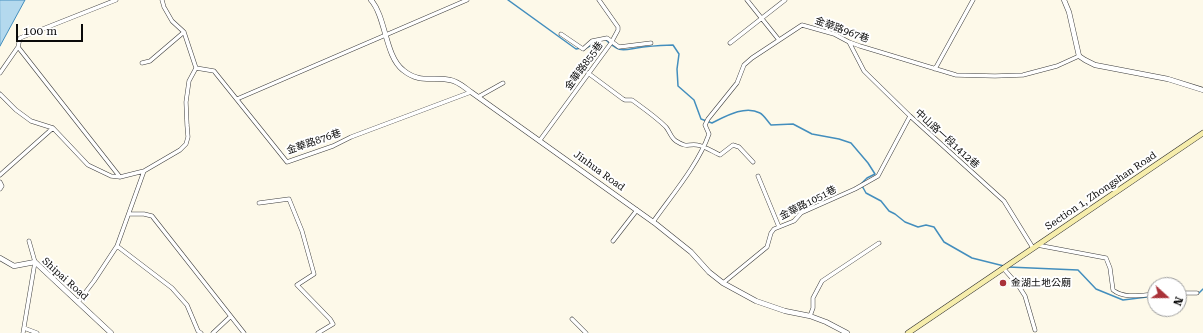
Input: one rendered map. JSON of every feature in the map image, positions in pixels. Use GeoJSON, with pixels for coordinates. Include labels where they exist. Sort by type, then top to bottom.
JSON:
{"type":"FeatureCollection","features":[{"type":"Feature","properties":{"kind":"main road","name":"Section 1, Zhongshan Road"},"geometry":{"type":"LineString","coordinates":[[1004,268],[1203,133]]}},
{"type":"Feature","properties":{"kind":"main road"},"geometry":{"type":"LineString","coordinates":[[908,333],[1004,268]]}},
{"type":"Feature","properties":{"kind":"street"},"geometry":{"type":"LineString","coordinates":[[0,73],[18,47],[20,38],[116,0]]}},
{"type":"Feature","properties":{"kind":"street"},"geometry":{"type":"LineString","coordinates":[[0,94],[16,110],[31,121],[53,128],[88,165],[110,176],[120,177],[144,171],[180,150],[186,144],[188,137],[186,125],[186,102],[189,81],[196,68],[184,32],[172,21],[164,8],[162,0]]}},
{"type":"Feature","properties":{"kind":"street","name":"Jinhua Road"},"geometry":{"type":"LineString","coordinates":[[371,0],[378,11],[394,56],[401,69],[408,74],[420,79],[454,81],[472,92],[653,222],[691,252],[709,272],[723,283],[756,301],[785,311],[810,316],[826,322],[847,333]]}},
{"type":"Feature","properties":{"kind":"street"},"geometry":{"type":"LineString","coordinates":[[237,99],[467,0]]}},
{"type":"Feature","properties":{"kind":"street","name":"金華路855巷"},"geometry":{"type":"LineString","coordinates":[[540,140],[618,30],[618,27],[599,0]]}},
{"type":"Feature","properties":{"kind":"street"},"geometry":{"type":"LineString","coordinates":[[747,0],[779,40]]}},
{"type":"Feature","properties":{"kind":"street"},"geometry":{"type":"LineString","coordinates":[[730,43],[785,0]]}},
{"type":"Feature","properties":{"kind":"street"},"geometry":{"type":"LineString","coordinates":[[935,69],[972,0]]}},
{"type":"Feature","properties":{"kind":"street"},"geometry":{"type":"LineString","coordinates":[[1064,0],[1069,12],[1080,56],[1085,60],[1095,65],[1168,79],[1203,90]]}},
{"type":"Feature","properties":{"kind":"street","name":"金華路967巷"},"geometry":{"type":"LineString","coordinates":[[653,222],[689,171],[706,142],[709,134],[706,125],[708,119],[734,89],[744,65],[752,58],[802,25],[834,34],[849,42],[956,75],[1023,75],[1057,66],[1080,56]]}},
{"type":"Feature","properties":{"kind":"street"},"geometry":{"type":"LineString","coordinates":[[142,63],[150,61],[184,32]]}},
{"type":"Feature","properties":{"kind":"street"},"geometry":{"type":"LineString","coordinates":[[561,34],[583,49],[592,41],[606,38],[610,43],[619,47],[652,43]]}},
{"type":"Feature","properties":{"kind":"street","name":"中山路一段1412巷"},"geometry":{"type":"LineString","coordinates":[[849,42],[864,71],[910,116],[1004,201],[1035,247]]}},
{"type":"Feature","properties":{"kind":"street"},"geometry":{"type":"LineString","coordinates":[[18,47],[120,177]]}},
{"type":"Feature","properties":{"kind":"street","name":"金華路876巷"},"geometry":{"type":"LineString","coordinates":[[196,68],[214,71],[287,162],[333,146],[351,137],[472,92]]}},
{"type":"Feature","properties":{"kind":"street"},"geometry":{"type":"LineString","coordinates":[[588,73],[623,99],[632,100],[642,107],[666,127],[671,133],[672,138],[676,141],[687,146],[697,145],[720,155],[732,145],[739,147],[753,162]]}},
{"type":"Feature","properties":{"kind":"street"},"geometry":{"type":"LineString","coordinates":[[478,97],[502,83]]}},
{"type":"Feature","properties":{"kind":"street","name":"金華路1051巷"},"geometry":{"type":"LineString","coordinates":[[723,283],[767,247],[771,233],[774,229],[794,221],[801,213],[855,189],[878,176],[910,116]]}},
{"type":"Feature","properties":{"kind":"street"},"geometry":{"type":"LineString","coordinates":[[0,175],[53,128]]}},
{"type":"Feature","properties":{"kind":"street"},"geometry":{"type":"LineString","coordinates":[[78,302],[118,246],[144,171]]}},
{"type":"Feature","properties":{"kind":"street"},"geometry":{"type":"LineString","coordinates":[[758,176],[780,227]]}},
{"type":"Feature","properties":{"kind":"street"},"geometry":{"type":"LineString","coordinates":[[0,182],[2,186],[0,190]]}},
{"type":"Feature","properties":{"kind":"street"},"geometry":{"type":"LineString","coordinates":[[259,203],[289,199],[302,231],[314,274],[297,285],[333,324],[318,333]]}},
{"type":"Feature","properties":{"kind":"street"},"geometry":{"type":"LineString","coordinates":[[613,241],[637,210]]}},
{"type":"Feature","properties":{"kind":"street"},"geometry":{"type":"LineString","coordinates":[[130,214],[144,214],[152,216],[244,333]]}},
{"type":"Feature","properties":{"kind":"street"},"geometry":{"type":"LineString","coordinates":[[23,333],[35,262],[29,241]]}},
{"type":"Feature","properties":{"kind":"street"},"geometry":{"type":"LineString","coordinates":[[810,316],[813,308],[813,298],[822,281],[880,243]]}},
{"type":"Feature","properties":{"kind":"street"},"geometry":{"type":"LineString","coordinates":[[118,246],[172,288],[187,305],[198,330],[201,333]]}},
{"type":"Feature","properties":{"kind":"street"},"geometry":{"type":"LineString","coordinates":[[1035,247],[1106,258],[1110,268],[1113,290],[1117,293],[1126,295],[1147,294]]}},
{"type":"Feature","properties":{"kind":"street","name":"Shipai Road"},"geometry":{"type":"LineString","coordinates":[[0,258],[14,266],[35,262],[111,333]]}},
{"type":"Feature","properties":{"kind":"street"},"geometry":{"type":"LineString","coordinates":[[1004,268],[1025,296],[1035,330]]}},
{"type":"Feature","properties":{"kind":"street"},"geometry":{"type":"LineString","coordinates":[[1187,293],[1197,293]]}},
{"type":"Feature","properties":{"kind":"street"},"geometry":{"type":"LineString","coordinates":[[213,333],[230,316]]}},
{"type":"Feature","properties":{"kind":"street"},"geometry":{"type":"LineString","coordinates":[[572,319],[586,333]]}},
{"type":"Feature","properties":{"kind":"street"},"geometry":{"type":"LineString","coordinates":[[24,328],[37,333]]}},
{"type":"Feature","properties":{"kind":"water"},"geometry":{"type":"Polygon","coordinates":[[[0,0],[25,0],[0,46],[0,0]]]}},
{"type":"Feature","properties":{"kind":"waterway"},"geometry":{"type":"LineString","coordinates":[[508,0],[576,49],[581,48]]}},
{"type":"Feature","properties":{"kind":"waterway"},"geometry":{"type":"LineString","coordinates":[[605,39],[610,44],[623,50],[650,46],[673,45],[679,54],[677,69],[678,86],[694,100],[701,119],[712,123],[736,112],[748,110],[761,114],[771,125],[793,124],[812,134],[851,143],[875,174],[867,178],[861,184],[866,193],[881,201],[889,211],[905,222],[918,227],[926,225],[934,227],[944,242],[972,258],[1004,266]]}},
{"type":"Feature","properties":{"kind":"waterway"},"geometry":{"type":"LineString","coordinates":[[586,48],[599,41]]}},
{"type":"Feature","properties":{"kind":"waterway"},"geometry":{"type":"LineString","coordinates":[[1008,267],[1078,270],[1096,289],[1123,300],[1147,297]]}},
{"type":"Feature","properties":{"kind":"waterway"},"geometry":{"type":"LineString","coordinates":[[1199,293],[1203,289]]}},
{"type":"Feature","properties":{"kind":"place","name":"金湖土地公廟"},"geometry":{"type":"Point","coordinates":[1003,283]}}]}
